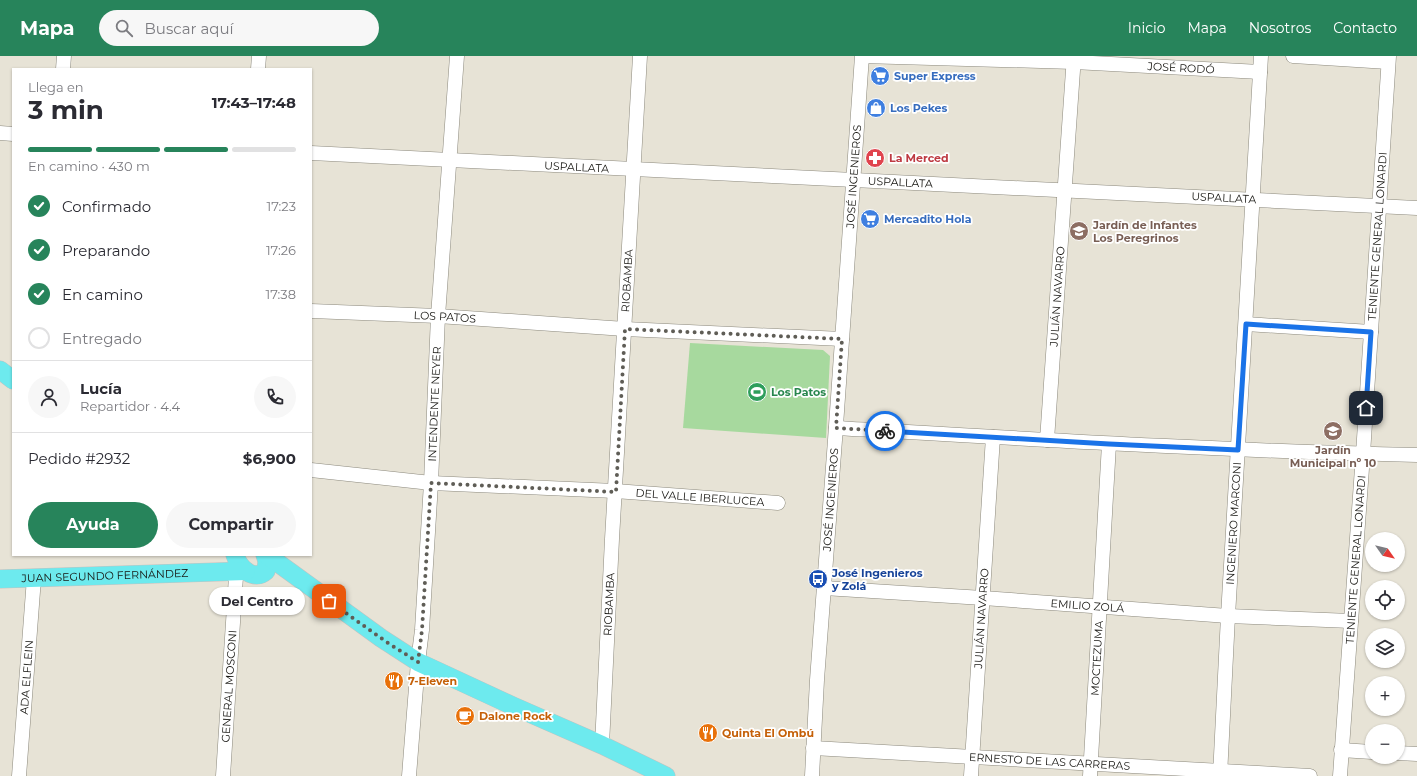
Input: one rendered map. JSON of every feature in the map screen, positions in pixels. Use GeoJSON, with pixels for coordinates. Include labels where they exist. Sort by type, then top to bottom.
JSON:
{"type":"FeatureCollection","features":[{"type":"Feature","properties":{"kind":"main road"},"geometry":{"type":"LineString","coordinates":[[0,370],[12,379]]}},
{"type":"Feature","properties":{"kind":"main road"},"geometry":{"type":"LineString","coordinates":[[242,565],[266,571],[266,556]]}},
{"type":"Feature","properties":{"kind":"main road"},"geometry":{"type":"LineString","coordinates":[[267,556],[386,641],[418,662],[602,745],[659,774]]}},
{"type":"Feature","properties":{"kind":"main road","name":"JUAN SEGUNDO FERNÁNDEZ"},"geometry":{"type":"LineString","coordinates":[[0,579],[210,572],[229,564],[232,561],[242,565]]}},
{"type":"Feature","properties":{"kind":"main road"},"geometry":{"type":"LineString","coordinates":[[242,565],[304,583]]}},
{"type":"Feature","properties":{"kind":"street"},"geometry":{"type":"LineString","coordinates":[[63,68],[64,56]]}},
{"type":"Feature","properties":{"kind":"street"},"geometry":{"type":"LineString","coordinates":[[258,68],[259,56]]}},
{"type":"Feature","properties":{"kind":"street","name":"INTENDENTE NEYER"},"geometry":{"type":"LineString","coordinates":[[409,776],[422,630],[431,483],[438,316],[457,56]]}},
{"type":"Feature","properties":{"kind":"street","name":"RIOBAMBA"},"geometry":{"type":"LineString","coordinates":[[602,745],[640,56]]}},
{"type":"Feature","properties":{"kind":"street","name":"JOSÉ RODÓ"},"geometry":{"type":"LineString","coordinates":[[862,56],[1074,59],[1260,72]]}},
{"type":"Feature","properties":{"kind":"street","name":"JOSÉ INGENIEROS"},"geometry":{"type":"LineString","coordinates":[[812,776],[852,181],[862,56]]}},
{"type":"Feature","properties":{"kind":"street","name":"INGENIERO MARCONI"},"geometry":{"type":"LineString","coordinates":[[1220,774],[1228,616],[1262,56]]}},
{"type":"Feature","properties":{"kind":"street"},"geometry":{"type":"LineString","coordinates":[[1293,56],[1388,59]]}},
{"type":"Feature","properties":{"kind":"street","name":"JULIÁN NAVARRO"},"geometry":{"type":"LineString","coordinates":[[1047,440],[1074,59]]}},
{"type":"Feature","properties":{"kind":"street","name":"TENIENTE GENERAL LONARDI"},"geometry":{"type":"LineString","coordinates":[[1340,776],[1364,454],[1388,59]]}},
{"type":"Feature","properties":{"kind":"street"},"geometry":{"type":"LineString","coordinates":[[0,133],[12,134]]}},
{"type":"Feature","properties":{"kind":"street","name":"USPALLATA"},"geometry":{"type":"LineString","coordinates":[[312,153],[634,171],[1065,190],[1417,208]]}},
{"type":"Feature","properties":{"kind":"street","name":"LOS PATOS"},"geometry":{"type":"LineString","coordinates":[[312,311],[438,316],[625,329],[842,339]]}},
{"type":"Feature","properties":{"kind":"street"},"geometry":{"type":"LineString","coordinates":[[1246,324],[1371,332]]}},
{"type":"Feature","properties":{"kind":"street"},"geometry":{"type":"LineString","coordinates":[[836,428],[1238,450],[1417,455]]}},
{"type":"Feature","properties":{"kind":"street","name":"JULIÁN NAVARRO"},"geometry":{"type":"LineString","coordinates":[[971,776],[993,437]]}},
{"type":"Feature","properties":{"kind":"street","name":"MOCTEZUMA"},"geometry":{"type":"LineString","coordinates":[[1091,770],[1109,444]]}},
{"type":"Feature","properties":{"kind":"street","name":"DEL VALLE IBERLUCEA"},"geometry":{"type":"LineString","coordinates":[[312,470],[431,483],[616,492],[778,503]]}},
{"type":"Feature","properties":{"kind":"street","name":"GENERAL MOSCONI"},"geometry":{"type":"LineString","coordinates":[[223,776],[242,565]]}},
{"type":"Feature","properties":{"kind":"street","name":"ADA ELFLEIN"},"geometry":{"type":"LineString","coordinates":[[19,776],[34,578]]}},
{"type":"Feature","properties":{"kind":"street","name":"EMILIO ZOLÁ"},"geometry":{"type":"LineString","coordinates":[[824,588],[1228,616],[1351,621]]}},
{"type":"Feature","properties":{"kind":"street","name":"ERNESTO DE LAS CARRERAS"},"geometry":{"type":"LineString","coordinates":[[813,748],[973,756],[1091,770],[1310,776]]}},
{"type":"Feature","properties":{"kind":"street"},"geometry":{"type":"LineString","coordinates":[[1341,750],[1365,752]]}},
{"type":"Feature","properties":{"kind":"street"},"geometry":{"type":"LineString","coordinates":[[1405,753],[1417,754]]}},
{"type":"Feature","properties":{"kind":"green space","name":"Los Patos"},"geometry":{"type":"Polygon","coordinates":[[[690,343],[823,350],[830,356],[826,438],[683,428],[690,343]]]}},
{"type":"Feature","properties":{"kind":"way so far"},"geometry":{"type":"LineString","coordinates":[[329,601],[388,643],[418,662],[422,630],[431,483],[616,492],[625,329],[842,339],[836,428],[885,431]]}},
{"type":"Feature","properties":{"kind":"place","name":"Super Express"},"geometry":{"type":"Point","coordinates":[880,76]}},
{"type":"Feature","properties":{"kind":"place","name":"Los Pekes"},"geometry":{"type":"Point","coordinates":[876,108]}},
{"type":"Feature","properties":{"kind":"place","name":"La Merced"},"geometry":{"type":"Point","coordinates":[875,158]}},
{"type":"Feature","properties":{"kind":"place","name":"Mercadito Hola"},"geometry":{"type":"Point","coordinates":[870,219]}},
{"type":"Feature","properties":{"kind":"place","name":"Jardín de Infantes Los Peregrinos"},"geometry":{"type":"Point","coordinates":[1079,231]}},
{"type":"Feature","properties":{"kind":"place","name":"Los Patos"},"geometry":{"type":"Point","coordinates":[757,392]}},
{"type":"Feature","properties":{"kind":"place","name":"Jardín Municipal nº 10"},"geometry":{"type":"Point","coordinates":[1333,431]}},
{"type":"Feature","properties":{"kind":"place","name":"José Ingenieros y Zolá"},"geometry":{"type":"Point","coordinates":[818,579]}},
{"type":"Feature","properties":{"kind":"place","name":"Del Centro"},"geometry":{"type":"Point","coordinates":[329,601]}},
{"type":"Feature","properties":{"kind":"place","name":"7-Eleven"},"geometry":{"type":"Point","coordinates":[394,681]}},
{"type":"Feature","properties":{"kind":"place","name":"Dalone Rock"},"geometry":{"type":"Point","coordinates":[465,716]}},
{"type":"Feature","properties":{"kind":"place","name":"Quinta El Ombú"},"geometry":{"type":"Point","coordinates":[708,733]}},
{"type":"Feature","properties":{"kind":"route"},"geometry":{"type":"LineString","coordinates":[[885,431],[1238,450],[1246,324],[1371,332],[1366,408]]}}]}
